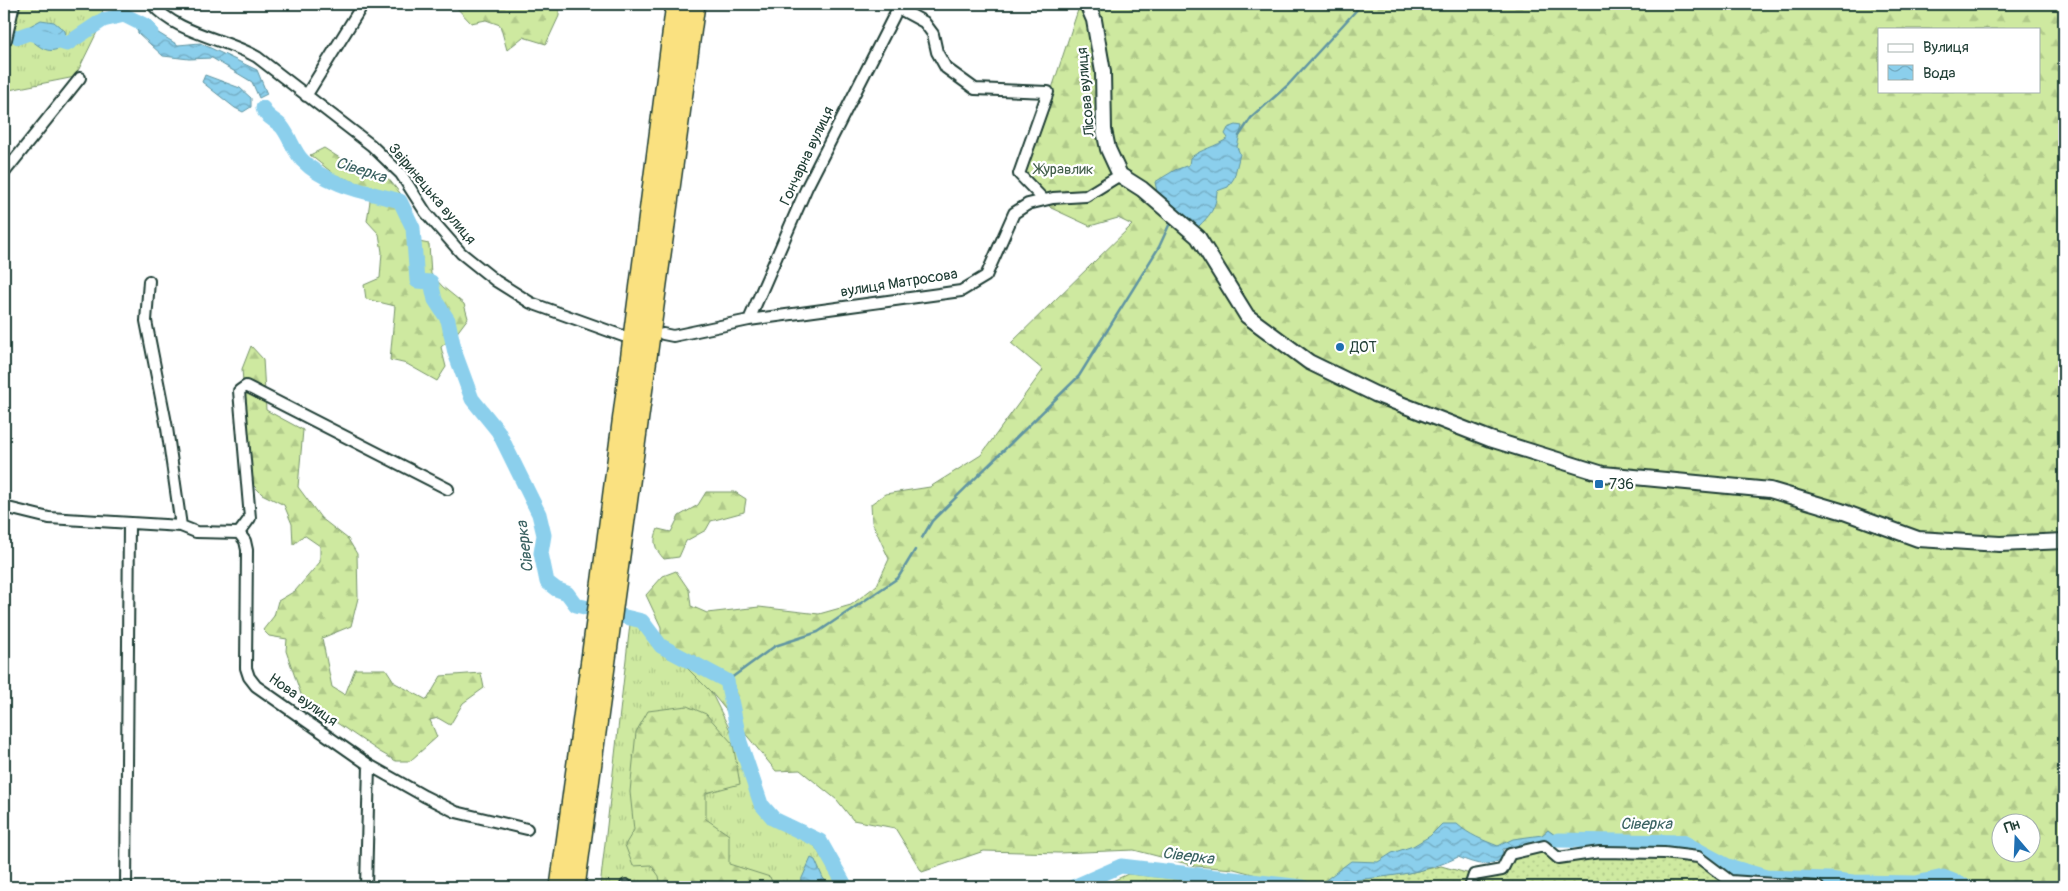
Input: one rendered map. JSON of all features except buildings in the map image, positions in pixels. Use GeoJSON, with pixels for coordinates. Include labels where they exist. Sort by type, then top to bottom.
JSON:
{"type":"FeatureCollection","features":[{"type":"Feature","properties":{"kind":"highway"},"geometry":{"type":"LineString","coordinates":[[644,318],[676,4]]}},
{"type":"Feature","properties":{"kind":"highway"},"geometry":{"type":"LineString","coordinates":[[560,887],[610,578],[634,346],[644,318],[695,4]]}},
{"type":"Feature","properties":{"kind":"highway"},"geometry":{"type":"LineString","coordinates":[[575,887],[600,649]]}},
{"type":"Feature","properties":{"kind":"street"},"geometry":{"type":"LineString","coordinates":[[4,39],[12,4]]}},
{"type":"Feature","properties":{"kind":"street","name":"Звіринецька вулиця"},"geometry":{"type":"LineString","coordinates":[[152,4],[161,13],[177,23],[257,57],[371,145],[400,174],[426,213],[461,253],[496,281],[531,303],[634,346]]}},
{"type":"Feature","properties":{"kind":"street"},"geometry":{"type":"LineString","coordinates":[[306,96],[363,4]]}},
{"type":"Feature","properties":{"kind":"street","name":"Лісова вулиця"},"geometry":{"type":"LineString","coordinates":[[1087,4],[1094,20],[1103,72],[1104,130],[1108,149],[1120,175]]}},
{"type":"Feature","properties":{"kind":"street","name":"Гончарна вулиця"},"geometry":{"type":"LineString","coordinates":[[750,320],[808,187],[899,6],[924,22],[933,34],[937,52],[946,68],[975,89],[1048,92],[1019,174],[1044,200]]}},
{"type":"Feature","properties":{"kind":"street"},"geometry":{"type":"LineString","coordinates":[[4,172],[80,78]]}},
{"type":"Feature","properties":{"kind":"street"},"geometry":{"type":"LineString","coordinates":[[1120,175],[1142,189],[1198,237],[1247,316],[1309,362],[1392,401],[1490,439],[1602,474],[1770,490],[1841,511],[1918,539],[2000,544],[2064,541]]}},
{"type":"Feature","properties":{"kind":"street","name":"вулиця Матросова"},"geometry":{"type":"LineString","coordinates":[[663,334],[673,336],[750,320],[962,291],[986,276],[1014,213],[1028,204],[1044,200],[1086,196],[1120,175]]}},
{"type":"Feature","properties":{"kind":"street"},"geometry":{"type":"LineString","coordinates":[[149,281],[146,321],[167,428],[181,526]]}},
{"type":"Feature","properties":{"kind":"street"},"geometry":{"type":"LineString","coordinates":[[4,507],[49,518],[181,526],[196,532],[239,533],[250,518],[239,391],[246,386],[448,488]]}},
{"type":"Feature","properties":{"kind":"street"},"geometry":{"type":"LineString","coordinates":[[126,887],[129,524]]}},
{"type":"Feature","properties":{"kind":"street","name":"Нова вулиця"},"geometry":{"type":"LineString","coordinates":[[239,533],[245,541],[247,550],[246,668],[249,677],[256,686],[369,765],[456,812],[527,828]]}},
{"type":"Feature","properties":{"kind":"street"},"geometry":{"type":"LineString","coordinates":[[366,887],[369,765]]}},
{"type":"Feature","properties":{"kind":"street"},"geometry":{"type":"LineString","coordinates":[[1470,887],[1474,875],[1502,870],[1510,854],[1544,846],[1558,858],[1600,852],[1664,853],[1698,857],[1730,881],[1818,887]]}},
{"type":"Feature","properties":{"kind":"green space"},"geometry":{"type":"Polygon","coordinates":[[[18,4],[104,4],[99,28],[75,77],[4,91],[4,49],[18,4]]]}},
{"type":"Feature","properties":{"kind":"green space"},"geometry":{"type":"Polygon","coordinates":[[[453,4],[559,4],[559,16],[546,44],[523,37],[507,50],[500,25],[486,20],[471,23],[453,4]]]}},
{"type":"Feature","properties":{"kind":"green space","name":"Журавлик"},"geometry":{"type":"Polygon","coordinates":[[[1080,4],[2064,4],[2064,887],[1961,887],[1943,877],[1916,883],[1853,882],[1829,879],[1766,877],[1728,866],[1683,842],[1568,841],[1543,838],[1511,846],[1454,847],[1334,887],[1301,887],[1234,869],[1195,866],[1134,850],[1059,853],[984,851],[922,872],[895,828],[853,820],[837,800],[800,770],[776,771],[711,692],[661,642],[661,627],[646,595],[663,576],[676,571],[689,590],[691,606],[707,613],[759,607],[819,614],[851,605],[877,585],[889,559],[872,522],[871,504],[885,494],[930,487],[981,455],[1043,370],[1011,343],[1132,225],[1118,218],[1090,226],[1051,208],[1023,176],[1080,4]]]}},
{"type":"Feature","properties":{"kind":"green space"},"geometry":{"type":"Polygon","coordinates":[[[324,148],[346,162],[354,160],[375,173],[387,177],[400,193],[415,219],[419,242],[429,244],[431,274],[443,287],[464,304],[468,318],[456,334],[441,347],[446,367],[437,381],[407,364],[390,360],[395,306],[366,299],[364,285],[380,278],[382,252],[379,234],[367,221],[370,201],[361,184],[335,175],[310,155],[324,148]]]}},
{"type":"Feature","properties":{"kind":"green space"},"geometry":{"type":"Polygon","coordinates":[[[251,346],[263,359],[266,410],[303,430],[298,487],[321,518],[348,539],[357,554],[358,598],[351,626],[322,638],[332,687],[345,695],[355,669],[386,669],[395,683],[427,700],[441,676],[481,673],[484,688],[463,703],[450,725],[438,718],[430,720],[437,737],[410,761],[396,761],[380,752],[303,700],[286,651],[287,639],[269,636],[263,630],[274,616],[278,601],[295,591],[320,562],[320,546],[304,535],[293,545],[292,524],[284,505],[262,494],[251,483],[242,369],[251,346]]]}},
{"type":"Feature","properties":{"kind":"green space"},"geometry":{"type":"Polygon","coordinates":[[[706,492],[735,492],[746,499],[744,512],[711,521],[706,530],[686,541],[679,557],[664,559],[655,545],[658,529],[671,532],[679,516],[698,505],[706,492]]]}},
{"type":"Feature","properties":{"kind":"green space"},"geometry":{"type":"Polygon","coordinates":[[[642,621],[711,692],[731,732],[754,799],[770,821],[814,845],[840,887],[600,887],[630,624],[642,621]]]}},
{"type":"Feature","properties":{"kind":"green space"},"geometry":{"type":"Polygon","coordinates":[[[687,706],[706,714],[733,744],[740,784],[706,793],[706,819],[729,835],[729,864],[770,877],[774,887],[661,887],[659,876],[651,865],[633,866],[625,845],[634,830],[630,792],[636,732],[648,711],[687,706]]]}},
{"type":"Feature","properties":{"kind":"green space"},"geometry":{"type":"Polygon","coordinates":[[[1544,846],[1558,858],[1600,852],[1698,857],[1730,881],[1818,887],[1346,887],[1356,880],[1408,873],[1441,866],[1474,875],[1502,870],[1510,854],[1544,846]]]}},
{"type":"Feature","properties":{"kind":"green space"},"geometry":{"type":"Polygon","coordinates":[[[1128,874],[1254,887],[1099,887],[1128,874]]]}},
{"type":"Feature","properties":{"kind":"water"},"geometry":{"type":"Polygon","coordinates":[[[140,15],[154,25],[155,31],[178,45],[200,43],[257,70],[267,94],[259,98],[252,82],[212,58],[189,59],[163,56],[138,33],[135,19],[140,15]]]}},
{"type":"Feature","properties":{"kind":"water"},"geometry":{"type":"Polygon","coordinates":[[[41,20],[54,22],[65,31],[67,44],[56,50],[48,50],[30,39],[28,27],[41,20]]]}},
{"type":"Feature","properties":{"kind":"water"},"geometry":{"type":"Polygon","coordinates":[[[205,75],[240,88],[251,98],[251,107],[243,112],[235,108],[202,82],[205,75]]]}},
{"type":"Feature","properties":{"kind":"water"},"geometry":{"type":"Polygon","coordinates":[[[1236,125],[1242,126],[1237,147],[1240,154],[1234,178],[1228,187],[1217,191],[1212,211],[1198,227],[1157,192],[1155,182],[1175,170],[1189,165],[1190,158],[1194,155],[1228,138],[1225,134],[1228,128],[1236,125]]]}},
{"type":"Feature","properties":{"kind":"water"},"geometry":{"type":"Polygon","coordinates":[[[1442,824],[1457,824],[1471,834],[1498,846],[1513,839],[1542,835],[1548,830],[1559,838],[1579,840],[1568,846],[1544,841],[1503,849],[1501,860],[1484,864],[1458,857],[1421,870],[1356,880],[1350,887],[1319,887],[1319,885],[1351,861],[1378,862],[1392,853],[1413,846],[1430,836],[1442,824]]]}},
{"type":"Feature","properties":{"kind":"water"},"geometry":{"type":"Polygon","coordinates":[[[811,858],[815,860],[823,878],[831,887],[798,887],[811,858]]]}},
{"type":"Feature","properties":{"kind":"waterway"},"geometry":{"type":"LineString","coordinates":[[1239,136],[1251,118],[1288,85],[1362,4]]}},
{"type":"Feature","properties":{"kind":"waterway","name":"Сіверка"},"geometry":{"type":"LineString","coordinates":[[18,37],[29,33],[67,44],[103,20],[124,15],[146,26],[151,32]]}},
{"type":"Feature","properties":{"kind":"waterway","name":"Сіверка"},"geometry":{"type":"LineString","coordinates":[[263,108],[266,114],[282,127],[299,156],[312,169],[348,187],[400,201],[413,228],[417,281],[431,282],[435,300],[448,320],[455,353],[472,399],[498,431],[539,514],[544,535],[541,553],[547,582],[556,589],[567,593],[576,605],[642,621],[661,646],[727,681],[740,742],[761,804],[774,819],[820,841],[846,887]]}},
{"type":"Feature","properties":{"kind":"waterway"},"geometry":{"type":"LineString","coordinates":[[922,538],[932,521],[1079,376],[1159,247],[1170,223]]}},
{"type":"Feature","properties":{"kind":"waterway"},"geometry":{"type":"LineString","coordinates":[[727,681],[775,646],[818,632],[898,578],[915,550]]}},
{"type":"Feature","properties":{"kind":"waterway","name":"Сіверка"},"geometry":{"type":"LineString","coordinates":[[1558,840],[1683,842],[1728,866],[1766,877],[1829,879],[1853,882],[1916,883],[1943,877],[1968,887]]}},
{"type":"Feature","properties":{"kind":"waterway","name":"Сіверка"},"geometry":{"type":"LineString","coordinates":[[1073,887],[1121,866],[1303,887]]}},
{"type":"Feature","properties":{"kind":"place","name":"ДОТ"},"geometry":{"type":"Point","coordinates":[1340,347]}},
{"type":"Feature","properties":{"kind":"place","name":"736"},"geometry":{"type":"Point","coordinates":[1599,484]}}]}
